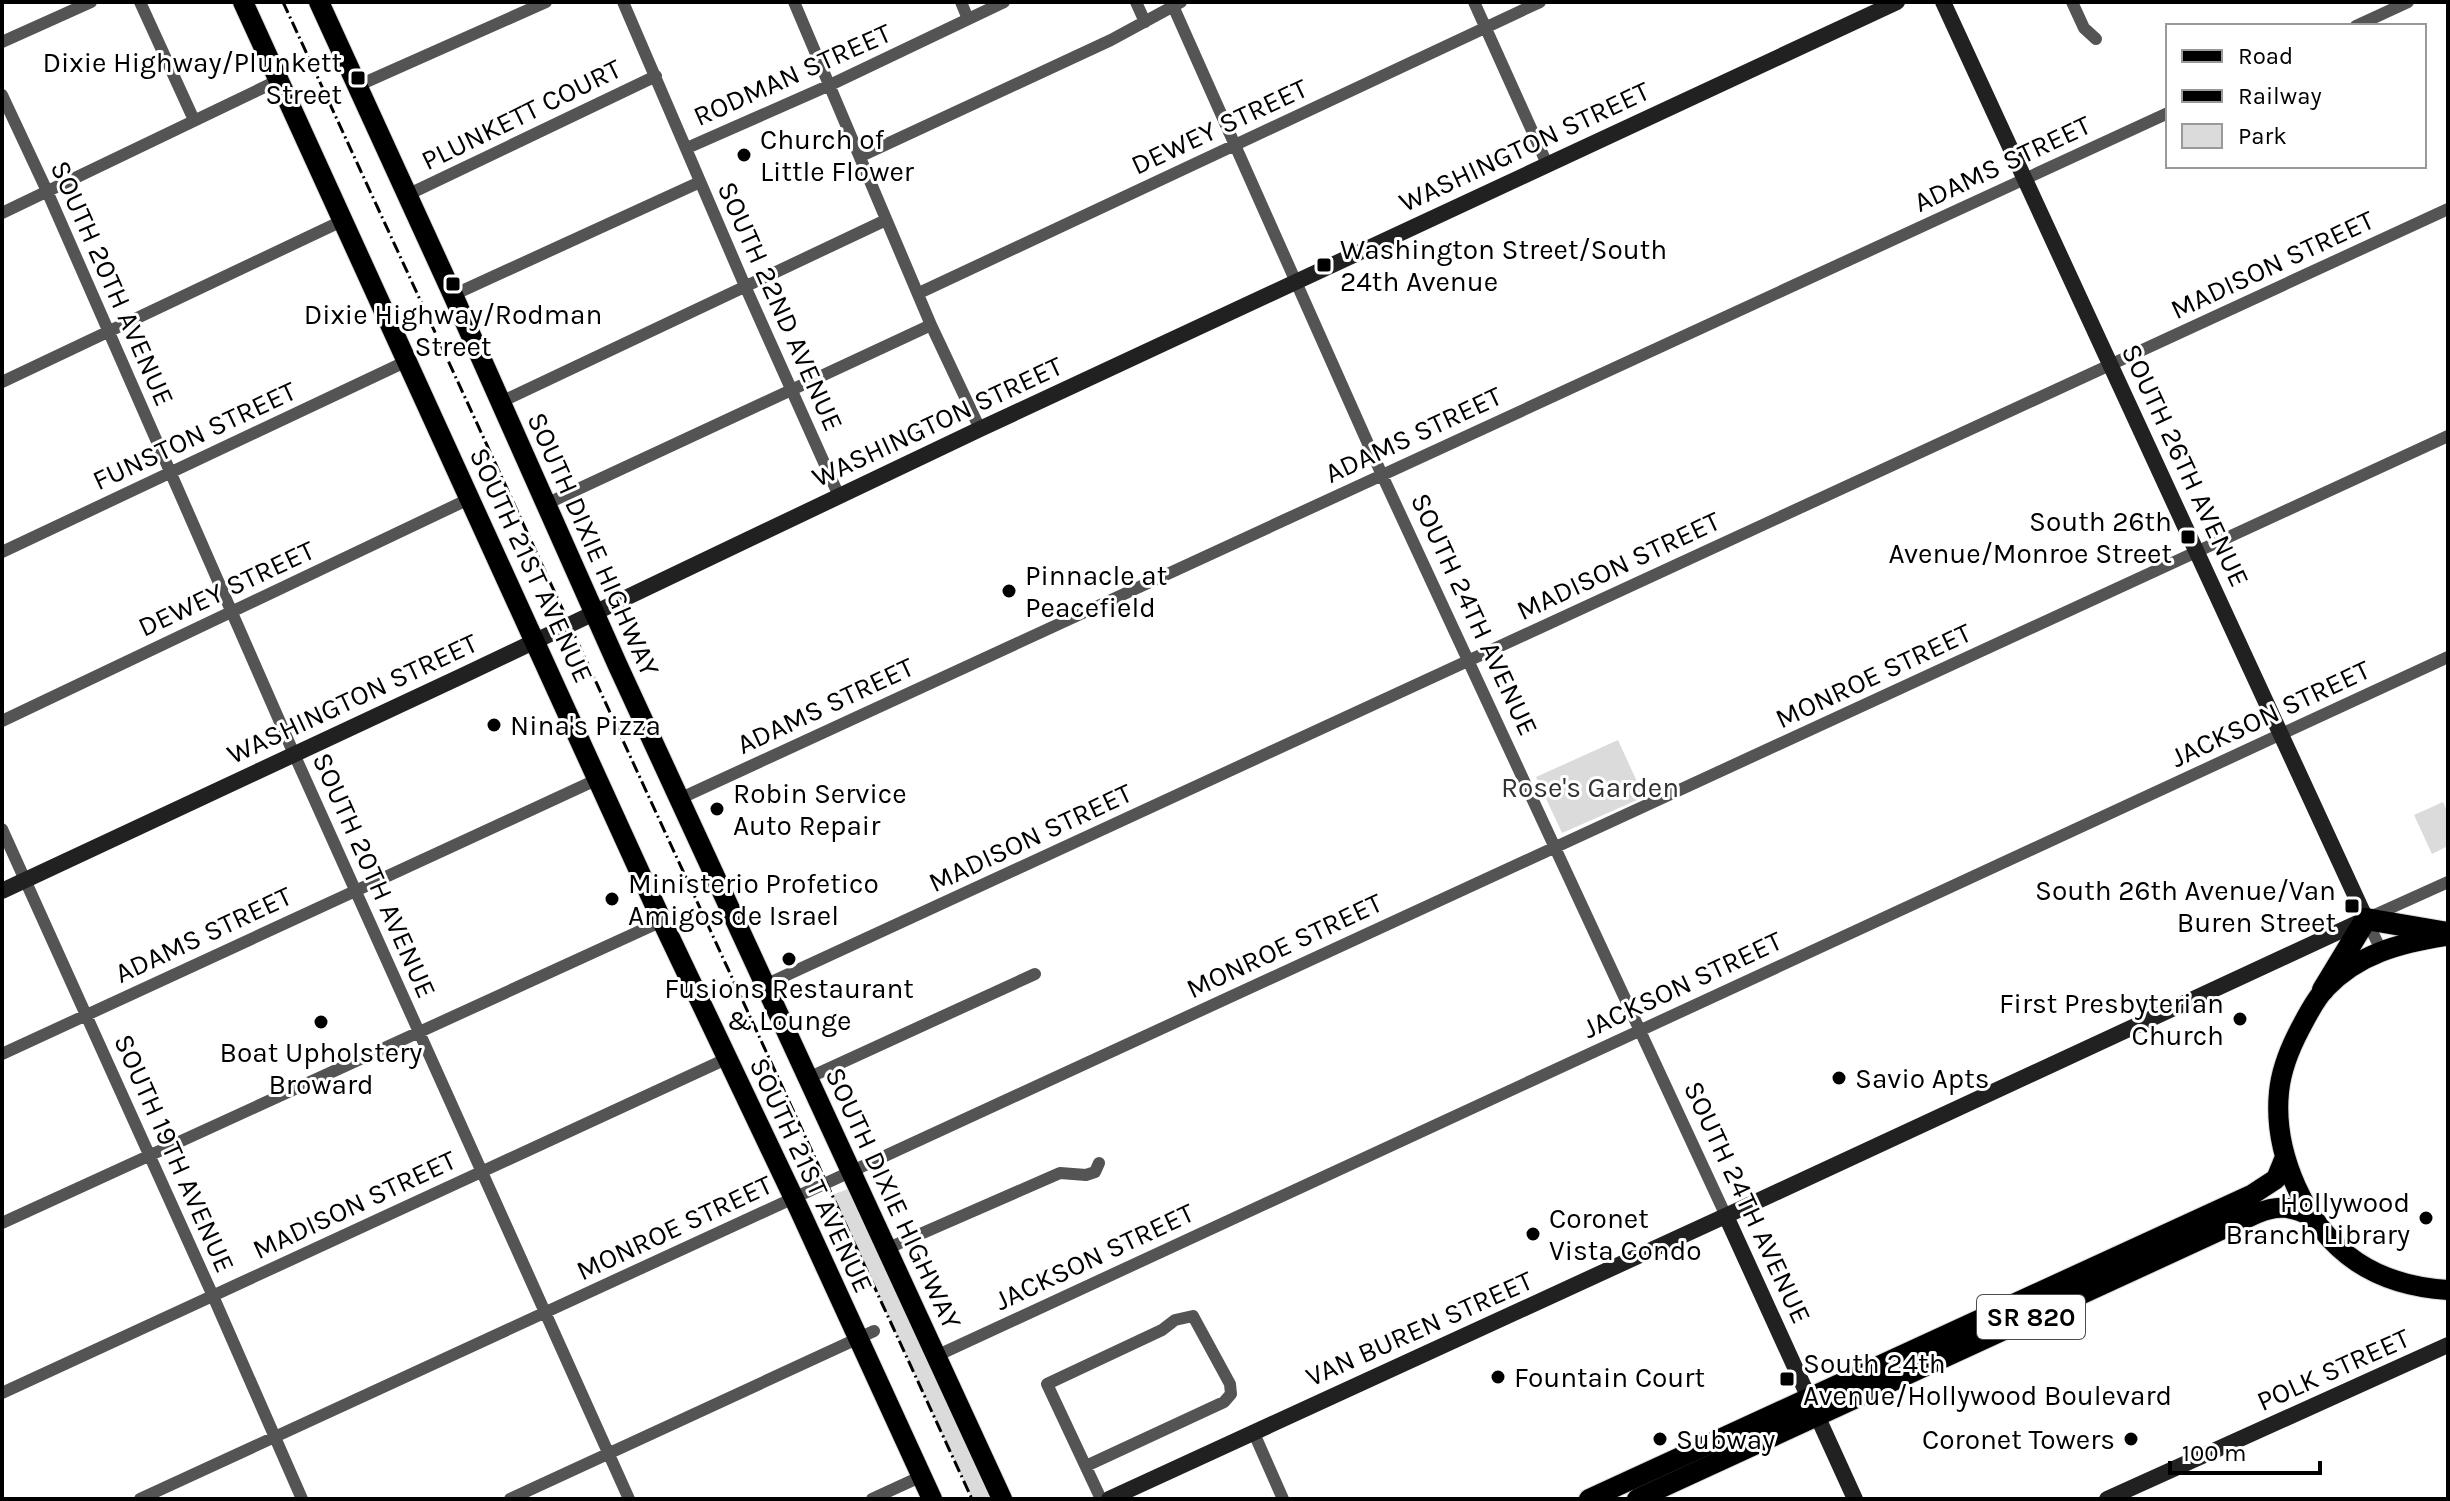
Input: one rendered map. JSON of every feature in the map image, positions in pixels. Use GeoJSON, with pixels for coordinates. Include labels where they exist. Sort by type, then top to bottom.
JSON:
{"type":"FeatureCollection","features":[{"type":"Feature","properties":{"kind":"highway"},"geometry":{"type":"LineString","coordinates":[[2323,990],[2366,919],[2448,934]]}},
{"type":"Feature","properties":{"kind":"main road","name":"SOUTH 21ST AVENUE"},"geometry":{"type":"LineString","coordinates":[[243,2],[726,1059],[794,1198],[866,1334],[932,1499]]}},
{"type":"Feature","properties":{"kind":"main road","name":"SOUTH DIXIE HIGHWAY"},"geometry":{"type":"LineString","coordinates":[[319,2],[593,612],[1002,1499]]}},
{"type":"Feature","properties":{"kind":"main road"},"geometry":{"type":"LineString","coordinates":[[2448,934],[2381,950],[2358,962],[2323,990],[2295,1039],[2279,1091],[2280,1135],[2285,1157],[2313,1217],[2340,1248],[2375,1272],[2417,1287],[2448,1290]]}},
{"type":"Feature","properties":{"kind":"main road","name":"SR 820"},"geometry":{"type":"LineString","coordinates":[[1637,1499],[1812,1407],[2253,1194],[2276,1179],[2285,1157]]}},
{"type":"Feature","properties":{"kind":"main road","name":"SR 820"},"geometry":{"type":"LineString","coordinates":[[1589,1499],[1690,1453],[1812,1407],[2269,1208],[2292,1207],[2313,1217]]}},
{"type":"Feature","properties":{"kind":"main road"},"geometry":{"type":"LineString","coordinates":[[1656,1490],[1657,1477],[1685,1462],[1690,1453]]}},
{"type":"Feature","properties":{"kind":"street"},"geometry":{"type":"LineString","coordinates":[[2,42],[91,2]]}},
{"type":"Feature","properties":{"kind":"street"},"geometry":{"type":"LineString","coordinates":[[140,2],[194,120]]}},
{"type":"Feature","properties":{"kind":"street"},"geometry":{"type":"LineString","coordinates":[[357,86],[546,2]]}},
{"type":"Feature","properties":{"kind":"street"},"geometry":{"type":"LineString","coordinates":[[794,2],[931,325],[980,429]]}},
{"type":"Feature","properties":{"kind":"street"},"geometry":{"type":"LineString","coordinates":[[961,2],[968,19]]}},
{"type":"Feature","properties":{"kind":"street","name":"RODMAN STREET"},"geometry":{"type":"LineString","coordinates":[[687,148],[830,85],[1004,2]]}},
{"type":"Feature","properties":{"kind":"street"},"geometry":{"type":"LineString","coordinates":[[1136,2],[1145,22]]}},
{"type":"Feature","properties":{"kind":"street"},"geometry":{"type":"LineString","coordinates":[[1474,2],[1547,164]]}},
{"type":"Feature","properties":{"kind":"street","name":"DEWEY STREET"},"geometry":{"type":"LineString","coordinates":[[919,293],[1540,2]]}},
{"type":"Feature","properties":{"kind":"street","name":"WASHINGTON STREET"},"geometry":{"type":"LineString","coordinates":[[2,891],[1295,281],[1897,2]]}},
{"type":"Feature","properties":{"kind":"street","name":"SOUTH 26TH AVENUE"},"geometry":{"type":"LineString","coordinates":[[1943,2],[2381,950]]}},
{"type":"Feature","properties":{"kind":"street"},"geometry":{"type":"LineString","coordinates":[[2072,2],[2084,28],[2096,39]]}},
{"type":"Feature","properties":{"kind":"street"},"geometry":{"type":"LineString","coordinates":[[2360,24],[2408,2]]}},
{"type":"Feature","properties":{"kind":"street","name":"SOUTH 22ND AVENUE"},"geometry":{"type":"LineString","coordinates":[[628,4],[700,182],[839,496]]}},
{"type":"Feature","properties":{"kind":"street"},"geometry":{"type":"LineString","coordinates":[[861,156],[1111,40],[1177,4]]}},
{"type":"Feature","properties":{"kind":"street","name":"SOUTH 24TH AVENUE"},"geometry":{"type":"LineString","coordinates":[[1177,4],[1235,145],[1382,475],[1855,1499]]}},
{"type":"Feature","properties":{"kind":"street","name":"PLUNKETT COURT"},"geometry":{"type":"LineString","coordinates":[[407,195],[656,76]]}},
{"type":"Feature","properties":{"kind":"street"},"geometry":{"type":"LineString","coordinates":[[2,213],[279,80]]}},
{"type":"Feature","properties":{"kind":"street","name":"SOUTH 20TH AVENUE"},"geometry":{"type":"LineString","coordinates":[[2,95],[629,1499]]}},
{"type":"Feature","properties":{"kind":"street","name":"ADAMS STREET"},"geometry":{"type":"LineString","coordinates":[[679,799],[2166,114]]}},
{"type":"Feature","properties":{"kind":"street"},"geometry":{"type":"LineString","coordinates":[[453,295],[700,182]]}},
{"type":"Feature","properties":{"kind":"street","name":"MADISON STREET"},"geometry":{"type":"LineString","coordinates":[[765,985],[2448,209]]}},
{"type":"Feature","properties":{"kind":"street"},"geometry":{"type":"LineString","coordinates":[[2,382],[344,220]]}},
{"type":"Feature","properties":{"kind":"street"},"geometry":{"type":"LineString","coordinates":[[501,402],[886,220]]}},
{"type":"Feature","properties":{"kind":"street"},"geometry":{"type":"LineString","coordinates":[[546,504],[931,325]]}},
{"type":"Feature","properties":{"kind":"street","name":"FUNSTON STREET"},"geometry":{"type":"LineString","coordinates":[[2,552],[407,361]]}},
{"type":"Feature","properties":{"kind":"street","name":"MONROE STREET"},"geometry":{"type":"LineString","coordinates":[[140,1499],[2448,436]]}},
{"type":"Feature","properties":{"kind":"street","name":"DEWEY STREET"},"geometry":{"type":"LineString","coordinates":[[2,721],[471,498]]}},
{"type":"Feature","properties":{"kind":"street","name":"JACKSON STREET"},"geometry":{"type":"LineString","coordinates":[[936,1356],[2448,657]]}},
{"type":"Feature","properties":{"kind":"street","name":"ADAMS STREET"},"geometry":{"type":"LineString","coordinates":[[2,1054],[598,779]]}},
{"type":"Feature","properties":{"kind":"street","name":"SOUTH 19TH AVENUE"},"geometry":{"type":"LineString","coordinates":[[2,829],[302,1499]]}},
{"type":"Feature","properties":{"kind":"street","name":"VAN BUREN STREET"},"geometry":{"type":"LineString","coordinates":[[1109,1499],[2448,882]]}},
{"type":"Feature","properties":{"kind":"street"},"geometry":{"type":"LineString","coordinates":[[2,1223],[662,921]]}},
{"type":"Feature","properties":{"kind":"street"},"geometry":{"type":"LineString","coordinates":[[808,1078],[1035,974]]}},
{"type":"Feature","properties":{"kind":"street","name":"MADISON STREET"},"geometry":{"type":"LineString","coordinates":[[2,1393],[726,1059]]}},
{"type":"Feature","properties":{"kind":"street"},"geometry":{"type":"LineString","coordinates":[[886,1249],[1060,1173],[1086,1175],[1095,1172],[1099,1163]]}},
{"type":"Feature","properties":{"kind":"street"},"geometry":{"type":"LineString","coordinates":[[1086,1466],[1224,1402],[1231,1394],[1230,1384],[1193,1316],[1175,1320],[1162,1330],[1047,1384],[1101,1499]]}},
{"type":"Feature","properties":{"kind":"street"},"geometry":{"type":"LineString","coordinates":[[510,1499],[866,1334]]}},
{"type":"Feature","properties":{"kind":"street","name":"POLK STREET"},"geometry":{"type":"LineString","coordinates":[[2107,1499],[2448,1345]]}},
{"type":"Feature","properties":{"kind":"street"},"geometry":{"type":"LineString","coordinates":[[1253,1431],[1283,1499]]}},
{"type":"Feature","properties":{"kind":"street"},"geometry":{"type":"LineString","coordinates":[[872,1499],[922,1476]]}},
{"type":"Feature","properties":{"kind":"green space","name":"Rose's Garden"},"geometry":{"type":"Polygon","coordinates":[[[1618,740],[1644,797],[1562,833],[1536,777],[1618,740]]]}},
{"type":"Feature","properties":{"kind":"green space"},"geometry":{"type":"Polygon","coordinates":[[[2443,802],[2448,813],[2448,846],[2432,854],[2414,815],[2443,802]]]}},
{"type":"Feature","properties":{"kind":"green space"},"geometry":{"type":"Polygon","coordinates":[[[848,1189],[995,1499],[972,1499],[832,1195],[848,1189]]]}},
{"type":"Feature","properties":{"kind":"railway"},"geometry":{"type":"LineString","coordinates":[[283,2],[972,1499]]}},
{"type":"Feature","properties":{"kind":"place","name":"Dixie Highway/Plunkett Street"},"geometry":{"type":"Point","coordinates":[358,78]}},
{"type":"Feature","properties":{"kind":"place","name":"Church of Little Flower"},"geometry":{"type":"Point","coordinates":[744,155]}},
{"type":"Feature","properties":{"kind":"place","name":"Washington Street/South 24th Avenue"},"geometry":{"type":"Point","coordinates":[1324,265]}},
{"type":"Feature","properties":{"kind":"place","name":"Dixie Highway/Rodman Street"},"geometry":{"type":"Point","coordinates":[453,284]}},
{"type":"Feature","properties":{"kind":"place","name":"South 26th Avenue/Monroe Street"},"geometry":{"type":"Point","coordinates":[2188,537]}},
{"type":"Feature","properties":{"kind":"place","name":"Pinnacle at Peacefield"},"geometry":{"type":"Point","coordinates":[1009,591]}},
{"type":"Feature","properties":{"kind":"place","name":"Nina's Pizza"},"geometry":{"type":"Point","coordinates":[494,725]}},
{"type":"Feature","properties":{"kind":"place","name":"Robin Service Auto Repair"},"geometry":{"type":"Point","coordinates":[717,809]}},
{"type":"Feature","properties":{"kind":"place","name":"Ministerio Profetico Amigos de Israel"},"geometry":{"type":"Point","coordinates":[612,899]}},
{"type":"Feature","properties":{"kind":"place","name":"South 26th Avenue/Van Buren Street"},"geometry":{"type":"Point","coordinates":[2352,906]}},
{"type":"Feature","properties":{"kind":"place","name":"Fusions Restaurant & Lounge"},"geometry":{"type":"Point","coordinates":[789,959]}},
{"type":"Feature","properties":{"kind":"place","name":"First Presbyterian Church"},"geometry":{"type":"Point","coordinates":[2240,1019]}},
{"type":"Feature","properties":{"kind":"place","name":"Boat Upholstery Broward"},"geometry":{"type":"Point","coordinates":[321,1022]}},
{"type":"Feature","properties":{"kind":"place","name":"Savio Apts"},"geometry":{"type":"Point","coordinates":[1839,1078]}},
{"type":"Feature","properties":{"kind":"place","name":"Hollywood Branch Library"},"geometry":{"type":"Point","coordinates":[2426,1218]}},
{"type":"Feature","properties":{"kind":"place","name":"Coronet Vista Condo"},"geometry":{"type":"Point","coordinates":[1533,1234]}},
{"type":"Feature","properties":{"kind":"place","name":"Fountain Court"},"geometry":{"type":"Point","coordinates":[1498,1377]}},
{"type":"Feature","properties":{"kind":"place","name":"South 24th Avenue/Hollywood Boulevard"},"geometry":{"type":"Point","coordinates":[1787,1379]}},
{"type":"Feature","properties":{"kind":"place","name":"Subway"},"geometry":{"type":"Point","coordinates":[1660,1439]}},
{"type":"Feature","properties":{"kind":"place","name":"Coronet Towers"},"geometry":{"type":"Point","coordinates":[2131,1439]}}]}
